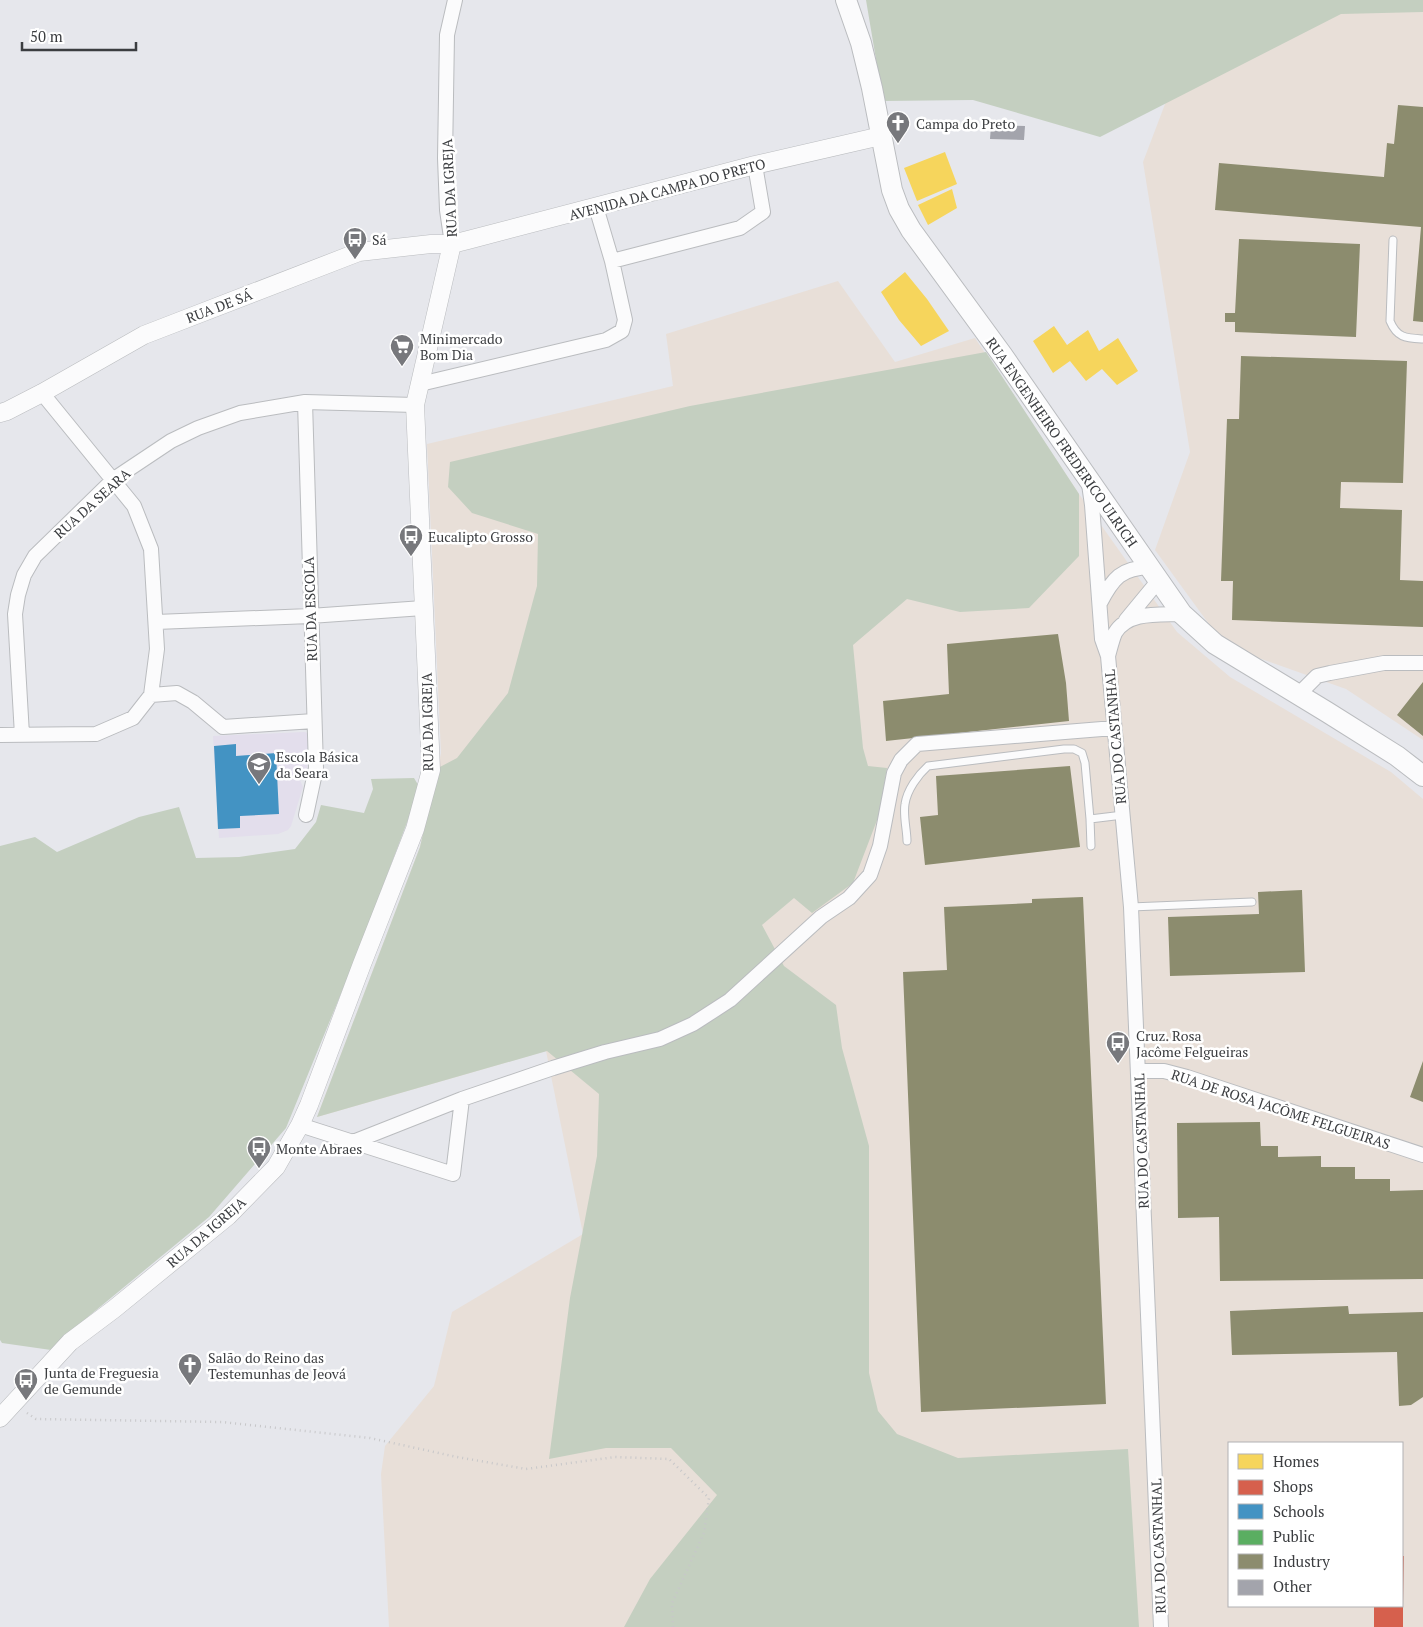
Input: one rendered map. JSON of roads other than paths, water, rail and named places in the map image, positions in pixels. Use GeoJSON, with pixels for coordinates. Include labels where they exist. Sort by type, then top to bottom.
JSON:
{"type":"FeatureCollection","features":[{"type":"Feature","properties":{"kind":"main road","name":"RUA ENGENHEIRO FREDERICO ULRICH"},"geometry":{"type":"LineString","coordinates":[[846,0],[861,43],[892,190],[899,209],[911,230],[1004,356],[1182,614],[1215,644],[1397,756],[1423,776]]}},
{"type":"Feature","properties":{"kind":"street","name":"RUA DA IGREJA"},"geometry":{"type":"LineString","coordinates":[[0,1418],[70,1342],[114,1310],[228,1216],[276,1167],[300,1125],[415,829],[431,770],[414,405],[452,244],[447,210],[447,35],[455,0]]}},
{"type":"Feature","properties":{"kind":"street","name":"AVENIDA DA CAMPA DO PRETO"},"geometry":{"type":"LineString","coordinates":[[452,244],[755,165],[881,136]]}},
{"type":"Feature","properties":{"kind":"street"},"geometry":{"type":"LineString","coordinates":[[612,261],[740,228],[763,212],[755,165]]}},
{"type":"Feature","properties":{"kind":"street"},"geometry":{"type":"LineString","coordinates":[[420,384],[606,340],[622,331],[625,320],[612,261],[596,207]]}},
{"type":"Feature","properties":{"kind":"street","name":"RUA DE SÁ"},"geometry":{"type":"LineString","coordinates":[[0,413],[42,392],[60,380],[144,335],[359,252],[431,244],[452,244]]}},
{"type":"Feature","properties":{"kind":"street"},"geometry":{"type":"LineString","coordinates":[[0,735],[96,734],[133,718],[151,695],[157,649],[151,549],[134,506],[42,392]]}},
{"type":"Feature","properties":{"kind":"street","name":"RUA DA SEARA"},"geometry":{"type":"LineString","coordinates":[[22,735],[15,614],[18,594],[24,575],[35,556],[114,479],[171,441],[198,428],[240,413],[305,402],[414,405]]}},
{"type":"Feature","properties":{"kind":"street","name":"RUA DA ESCOLA"},"geometry":{"type":"LineString","coordinates":[[305,402],[316,768],[306,815]]}},
{"type":"Feature","properties":{"kind":"street","name":"RUA DO CASTANHAL"},"geometry":{"type":"LineString","coordinates":[[1089,481],[1102,639],[1108,656],[1131,907],[1161,1627]]}},
{"type":"Feature","properties":{"kind":"street"},"geometry":{"type":"LineString","coordinates":[[1099,604],[1109,585],[1122,573],[1139,568],[1155,574]]}},
{"type":"Feature","properties":{"kind":"street","name":"RUA DO CASTANHAL"},"geometry":{"type":"LineString","coordinates":[[1108,656],[1115,634],[1155,574]]}},
{"type":"Feature","properties":{"kind":"street"},"geometry":{"type":"LineString","coordinates":[[156,622],[310,616],[423,608]]}},
{"type":"Feature","properties":{"kind":"street"},"geometry":{"type":"LineString","coordinates":[[1124,623],[1143,615],[1182,614]]}},
{"type":"Feature","properties":{"kind":"street"},"geometry":{"type":"LineString","coordinates":[[1298,694],[1317,676],[1330,672],[1384,663],[1423,663]]}},
{"type":"Feature","properties":{"kind":"street"},"geometry":{"type":"LineString","coordinates":[[151,695],[177,693],[193,702],[223,727],[314,721]]}},
{"type":"Feature","properties":{"kind":"street"},"geometry":{"type":"LineString","coordinates":[[353,1142],[462,1098],[579,1060],[660,1039],[693,1024],[730,1000],[821,917],[849,898],[870,876],[880,846],[894,773],[901,760],[918,744],[1114,728]]}},
{"type":"Feature","properties":{"kind":"street","name":"RUA DE ROSA JACÔME FELGUEIRAS"},"geometry":{"type":"LineString","coordinates":[[1138,1071],[1164,1071],[1188,1077],[1423,1155]]}},
{"type":"Feature","properties":{"kind":"street"},"geometry":{"type":"LineString","coordinates":[[300,1125],[453,1174],[462,1098]]}},
{"type":"Feature","properties":{"kind":"lane"},"geometry":{"type":"LineString","coordinates":[[1393,240],[1390,321],[1394,331],[1402,336],[1423,339]]}},
{"type":"Feature","properties":{"kind":"lane"},"geometry":{"type":"LineString","coordinates":[[907,841],[905,804],[910,791],[921,773],[928,766],[1074,749],[1082,753],[1086,763],[1092,846]]}},
{"type":"Feature","properties":{"kind":"lane"},"geometry":{"type":"LineString","coordinates":[[1090,819],[1123,815]]}},
{"type":"Feature","properties":{"kind":"lane"},"geometry":{"type":"LineString","coordinates":[[1131,907],[1252,902]]}},
{"type":"Feature","properties":{"kind":"place","name":"Campa do Preto"},"geometry":{"type":"Point","coordinates":[898,144]}},
{"type":"Feature","properties":{"kind":"place","name":"Sá"},"geometry":{"type":"Point","coordinates":[355,260]}},
{"type":"Feature","properties":{"kind":"place","name":"Minimercado Bom Dia"},"geometry":{"type":"Point","coordinates":[402,367]}},
{"type":"Feature","properties":{"kind":"place","name":"Eucalipto Grosso"},"geometry":{"type":"Point","coordinates":[411,557]}},
{"type":"Feature","properties":{"kind":"place","name":"Escola Básica da Seara"},"geometry":{"type":"Point","coordinates":[259,785]}},
{"type":"Feature","properties":{"kind":"place","name":"Cruz. Rosa Jacôme Felgueiras"},"geometry":{"type":"Point","coordinates":[1118,1064]}},
{"type":"Feature","properties":{"kind":"place","name":"Monte Abraes"},"geometry":{"type":"Point","coordinates":[259,1169]}},
{"type":"Feature","properties":{"kind":"place","name":"Salão do Reino das Testemunhas de Jeová"},"geometry":{"type":"Point","coordinates":[190,1386]}},
{"type":"Feature","properties":{"kind":"place","name":"Junta de Freguesia de Gemunde"},"geometry":{"type":"Point","coordinates":[26,1401]}}]}
